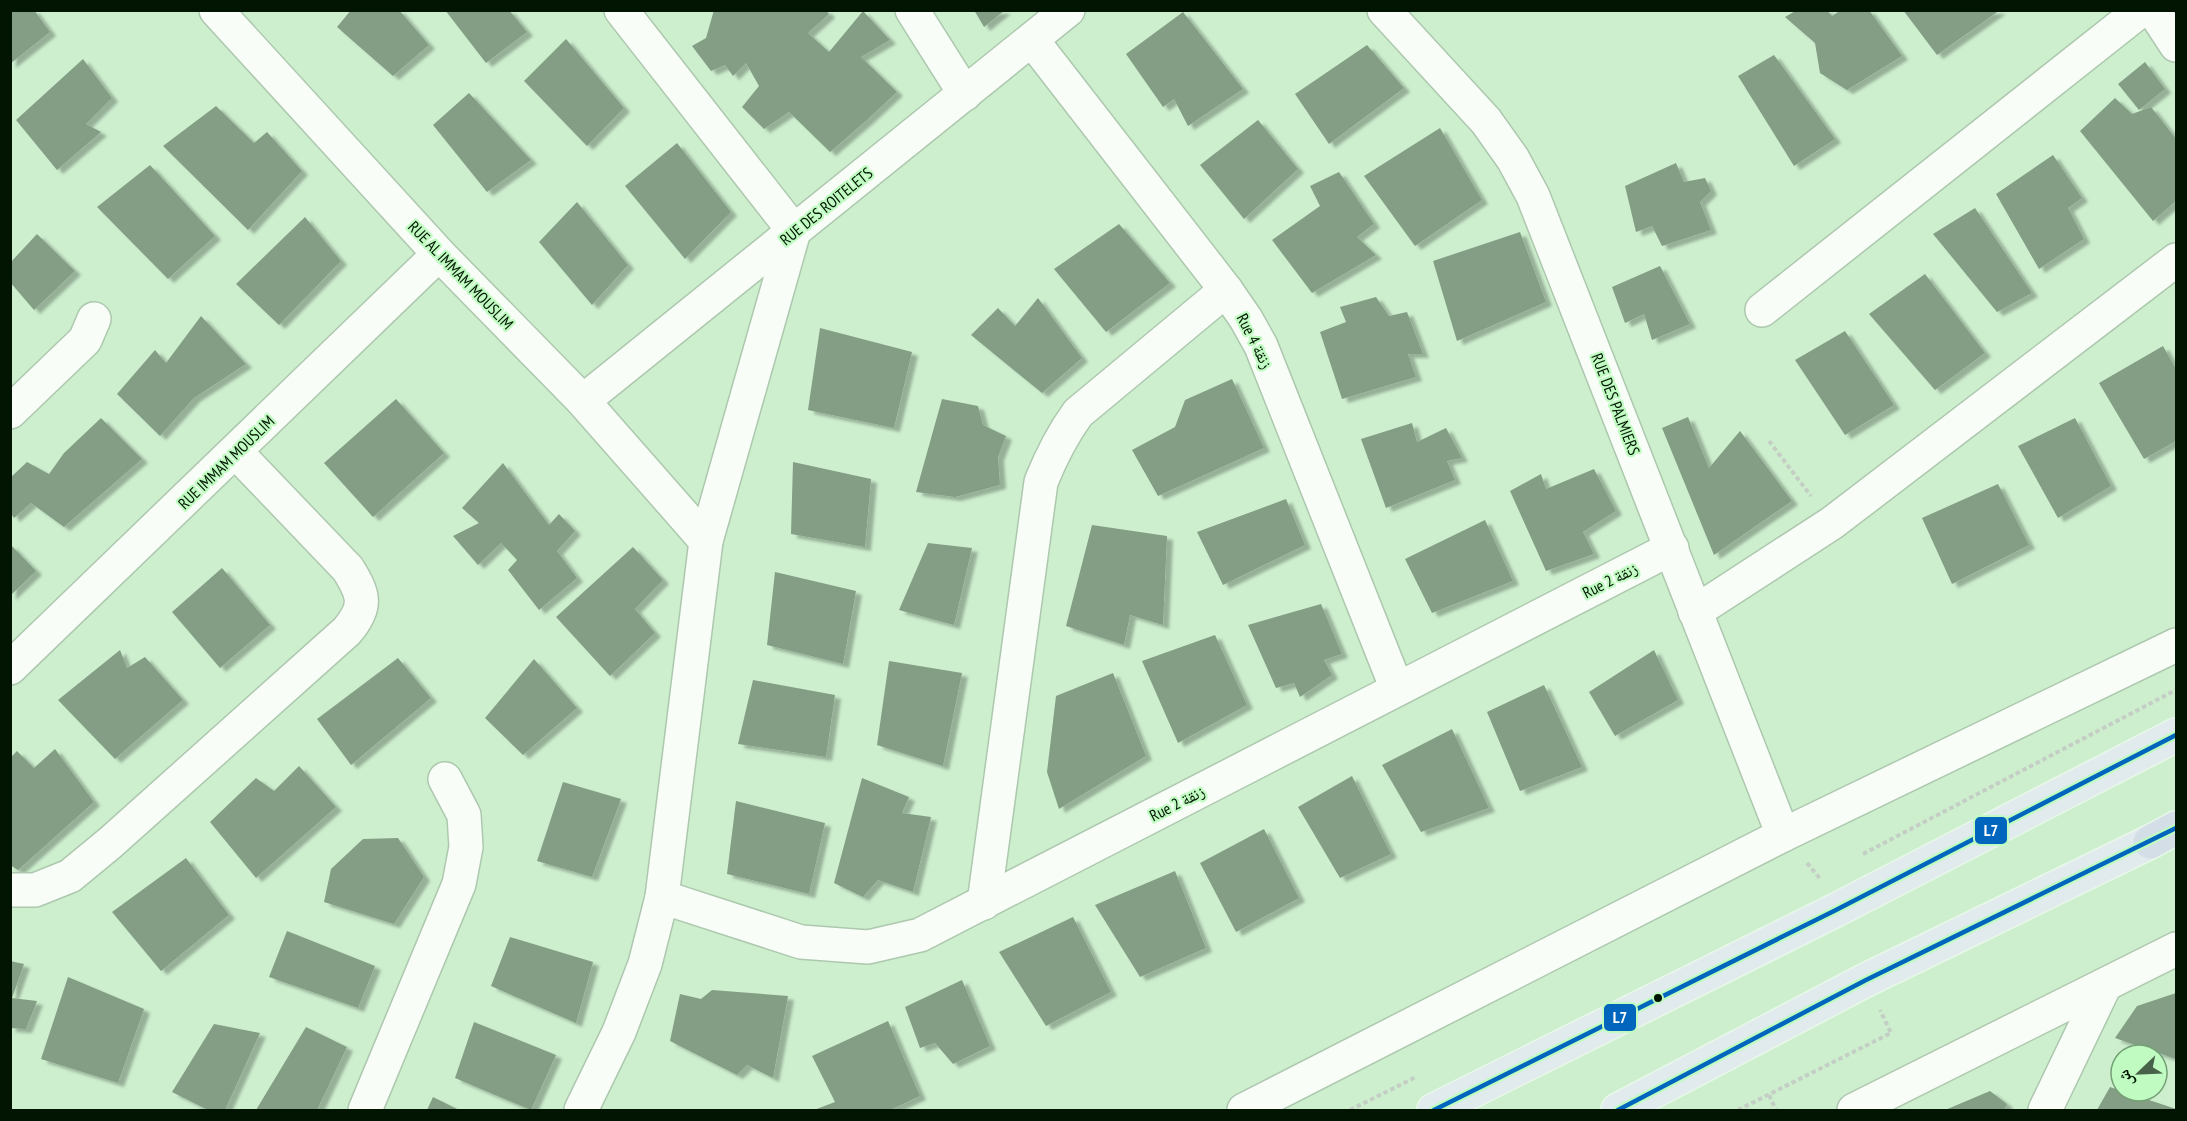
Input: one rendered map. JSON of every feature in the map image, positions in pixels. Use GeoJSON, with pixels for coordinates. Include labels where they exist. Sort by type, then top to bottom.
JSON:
{"type":"FeatureCollection","features":[{"type":"Feature","properties":{"kind":"main road"},"geometry":{"type":"LineString","coordinates":[[1434,1110],[1834,911],[2176,735]]}},
{"type":"Feature","properties":{"kind":"main road"},"geometry":{"type":"LineString","coordinates":[[1618,1110],[1866,980],[2168,835]]}},
{"type":"Feature","properties":{"kind":"street","name":"RUE AL IMMAM MOUSLIM"},"geometry":{"type":"LineString","coordinates":[[216,10],[439,254],[583,401],[706,541]]}},
{"type":"Feature","properties":{"kind":"street"},"geometry":{"type":"LineString","coordinates":[[581,1110],[619,1032],[645,964],[662,897],[706,541],[794,231],[621,10]]}},
{"type":"Feature","properties":{"kind":"street"},"geometry":{"type":"LineString","coordinates":[[912,10],[965,94]]}},
{"type":"Feature","properties":{"kind":"street","name":"RUE DES ROITELETS"},"geometry":{"type":"LineString","coordinates":[[583,401],[1068,10]]}},
{"type":"Feature","properties":{"kind":"street","name":"RUE DES PALMIERS"},"geometry":{"type":"LineString","coordinates":[[1384,10],[1486,121],[1513,159],[1533,196],[1783,835]]}},
{"type":"Feature","properties":{"kind":"street"},"geometry":{"type":"LineString","coordinates":[[1762,310],[2141,10]]}},
{"type":"Feature","properties":{"kind":"street"},"geometry":{"type":"LineString","coordinates":[[2153,10],[2176,45]]}},
{"type":"Feature","properties":{"kind":"street","name":"Rue 4 زنقة"},"geometry":{"type":"LineString","coordinates":[[1032,40],[1246,319],[1261,346],[1398,689]]}},
{"type":"Feature","properties":{"kind":"street","name":"RUE IMMAM MOUSLIM"},"geometry":{"type":"LineString","coordinates":[[10,668],[439,254]]}},
{"type":"Feature","properties":{"kind":"street"},"geometry":{"type":"LineString","coordinates":[[1695,612],[1832,523],[2176,260]]}},
{"type":"Feature","properties":{"kind":"street"},"geometry":{"type":"LineString","coordinates":[[984,903],[1041,482],[1051,456],[1062,435],[1078,413],[1226,290]]}},
{"type":"Feature","properties":{"kind":"street"},"geometry":{"type":"LineString","coordinates":[[10,412],[85,340],[94,319]]}},
{"type":"Feature","properties":{"kind":"street"},"geometry":{"type":"LineString","coordinates":[[10,890],[35,890],[70,876],[347,631],[359,617],[362,604],[358,585],[348,568],[236,452]]}},
{"type":"Feature","properties":{"kind":"street","name":"Rue 2 زنقة"},"geometry":{"type":"LineString","coordinates":[[662,897],[801,942],[868,947],[920,935],[1672,548]]}},
{"type":"Feature","properties":{"kind":"street"},"geometry":{"type":"LineString","coordinates":[[1244,1110],[1783,835],[2176,645]]}},
{"type":"Feature","properties":{"kind":"street"},"geometry":{"type":"LineString","coordinates":[[365,1110],[459,884],[466,847],[464,815],[445,779]]}},
{"type":"Feature","properties":{"kind":"street"},"geometry":{"type":"LineString","coordinates":[[1854,1110],[2176,949]]}},
{"type":"Feature","properties":{"kind":"street"},"geometry":{"type":"LineString","coordinates":[[2045,1110],[2105,985]]}},
{"type":"Feature","properties":{"kind":"path"},"geometry":{"type":"LineString","coordinates":[[1770,441],[1832,523]]}},
{"type":"Feature","properties":{"kind":"path"},"geometry":{"type":"LineString","coordinates":[[1861,855],[2176,690]]}},
{"type":"Feature","properties":{"kind":"path"},"geometry":{"type":"LineString","coordinates":[[1769,1095],[1776,1110]]}},
{"type":"Feature","properties":{"kind":"building"},"geometry":{"type":"Polygon","coordinates":[[[10,10],[34,10],[50,32],[10,64],[10,10]]]}},
{"type":"Feature","properties":{"kind":"building"},"geometry":{"type":"Polygon","coordinates":[[[351,10],[399,10],[429,45],[393,76],[337,27],[351,10]]]}},
{"type":"Feature","properties":{"kind":"building"},"geometry":{"type":"Polygon","coordinates":[[[445,10],[509,10],[527,32],[486,63],[445,10]]]}},
{"type":"Feature","properties":{"kind":"building"},"geometry":{"type":"Polygon","coordinates":[[[714,10],[826,10],[829,14],[808,33],[829,52],[863,11],[890,40],[861,57],[897,92],[830,152],[789,112],[764,129],[742,107],[759,86],[746,63],[733,76],[725,65],[711,71],[692,46],[706,38],[714,10]]]}},
{"type":"Feature","properties":{"kind":"building"},"geometry":{"type":"Polygon","coordinates":[[[974,10],[1005,10],[984,27],[974,10]]]}},
{"type":"Feature","properties":{"kind":"building"},"geometry":{"type":"Polygon","coordinates":[[[1797,10],[1827,10],[1832,16],[1841,10],[1869,10],[1902,56],[1847,90],[1820,73],[1815,43],[1785,17],[1797,10]]]}},
{"type":"Feature","properties":{"kind":"building"},"geometry":{"type":"Polygon","coordinates":[[[1903,10],[2000,10],[1937,55],[1903,10]]]}},
{"type":"Feature","properties":{"kind":"building"},"geometry":{"type":"Polygon","coordinates":[[[1183,12],[1243,89],[1188,126],[1174,99],[1163,107],[1126,54],[1183,12]]]}},
{"type":"Feature","properties":{"kind":"building"},"geometry":{"type":"Polygon","coordinates":[[[566,39],[624,108],[587,146],[524,81],[566,39]]]}},
{"type":"Feature","properties":{"kind":"building"},"geometry":{"type":"Polygon","coordinates":[[[1367,45],[1404,88],[1329,144],[1295,94],[1367,45]]]}},
{"type":"Feature","properties":{"kind":"building"},"geometry":{"type":"Polygon","coordinates":[[[1774,55],[1835,139],[1794,166],[1738,76],[1774,55]]]}},
{"type":"Feature","properties":{"kind":"building"},"geometry":{"type":"Polygon","coordinates":[[[83,59],[112,98],[86,124],[101,132],[57,170],[16,120],[83,59]]]}},
{"type":"Feature","properties":{"kind":"building"},"geometry":{"type":"Polygon","coordinates":[[[2145,62],[2165,89],[2139,110],[2118,84],[2145,62]]]}},
{"type":"Feature","properties":{"kind":"building"},"geometry":{"type":"Polygon","coordinates":[[[469,93],[531,160],[487,192],[433,125],[469,93]]]}},
{"type":"Feature","properties":{"kind":"building"},"geometry":{"type":"Polygon","coordinates":[[[2115,98],[2132,114],[2151,107],[2176,139],[2176,201],[2153,221],[2080,131],[2115,98]]]}},
{"type":"Feature","properties":{"kind":"building"},"geometry":{"type":"Polygon","coordinates":[[[216,106],[254,143],[267,132],[302,171],[248,230],[163,146],[216,106]]]}},
{"type":"Feature","properties":{"kind":"building"},"geometry":{"type":"Polygon","coordinates":[[[1258,120],[1298,169],[1244,219],[1200,165],[1258,120]]]}},
{"type":"Feature","properties":{"kind":"building"},"geometry":{"type":"Polygon","coordinates":[[[1440,128],[1482,200],[1415,246],[1364,176],[1440,128]]]}},
{"type":"Feature","properties":{"kind":"building"},"geometry":{"type":"Polygon","coordinates":[[[677,143],[731,212],[685,259],[625,186],[677,143]]]}},
{"type":"Feature","properties":{"kind":"building"},"geometry":{"type":"Polygon","coordinates":[[[2053,155],[2082,198],[2068,208],[2084,239],[2039,269],[1996,194],[2053,155]]]}},
{"type":"Feature","properties":{"kind":"building"},"geometry":{"type":"Polygon","coordinates":[[[1676,163],[1684,182],[1705,178],[1711,191],[1700,202],[1711,230],[1662,246],[1652,226],[1636,232],[1625,186],[1676,163]]]}},
{"type":"Feature","properties":{"kind":"building"},"geometry":{"type":"Polygon","coordinates":[[[150,165],[215,236],[168,279],[97,207],[150,165]]]}},
{"type":"Feature","properties":{"kind":"building"},"geometry":{"type":"Polygon","coordinates":[[[1339,172],[1374,224],[1357,237],[1376,255],[1312,293],[1272,240],[1320,206],[1310,186],[1339,172]]]}},
{"type":"Feature","properties":{"kind":"building"},"geometry":{"type":"Polygon","coordinates":[[[577,202],[628,265],[592,305],[539,242],[577,202]]]}},
{"type":"Feature","properties":{"kind":"building"},"geometry":{"type":"Polygon","coordinates":[[[1975,208],[2032,293],[1997,312],[1933,234],[1975,208]]]}},
{"type":"Feature","properties":{"kind":"building"},"geometry":{"type":"Polygon","coordinates":[[[305,217],[341,261],[279,325],[236,284],[305,217]]]}},
{"type":"Feature","properties":{"kind":"building"},"geometry":{"type":"Polygon","coordinates":[[[1119,224],[1170,283],[1106,332],[1054,269],[1119,224]]]}},
{"type":"Feature","properties":{"kind":"building"},"geometry":{"type":"Polygon","coordinates":[[[1520,232],[1546,302],[1457,341],[1433,261],[1520,232]]]}},
{"type":"Feature","properties":{"kind":"building"},"geometry":{"type":"Polygon","coordinates":[[[37,234],[75,271],[34,310],[10,282],[10,263],[37,234]]]}},
{"type":"Feature","properties":{"kind":"building"},"geometry":{"type":"Polygon","coordinates":[[[1660,266],[1690,324],[1652,340],[1644,314],[1625,323],[1612,287],[1660,266]]]}},
{"type":"Feature","properties":{"kind":"building"},"geometry":{"type":"Polygon","coordinates":[[[1925,274],[1985,353],[1935,390],[1869,314],[1925,274]]]}},
{"type":"Feature","properties":{"kind":"building"},"geometry":{"type":"Polygon","coordinates":[[[1376,297],[1389,316],[1407,312],[1423,354],[1408,354],[1416,377],[1342,399],[1320,332],[1346,322],[1340,307],[1376,297]]]}},
{"type":"Feature","properties":{"kind":"building"},"geometry":{"type":"Polygon","coordinates":[[[1038,298],[1082,358],[1042,393],[971,335],[998,308],[1015,326],[1038,298]]]}},
{"type":"Feature","properties":{"kind":"building"},"geometry":{"type":"Polygon","coordinates":[[[201,316],[246,364],[194,398],[160,436],[117,394],[155,350],[166,363],[201,316]]]}},
{"type":"Feature","properties":{"kind":"building"},"geometry":{"type":"Polygon","coordinates":[[[820,328],[912,352],[894,428],[808,410],[820,328]]]}},
{"type":"Feature","properties":{"kind":"building"},"geometry":{"type":"Polygon","coordinates":[[[1845,331],[1894,405],[1845,435],[1795,360],[1845,331]]]}},
{"type":"Feature","properties":{"kind":"building"},"geometry":{"type":"Polygon","coordinates":[[[2163,346],[2176,369],[2176,441],[2144,459],[2099,383],[2163,346]]]}},
{"type":"Feature","properties":{"kind":"building"},"geometry":{"type":"Polygon","coordinates":[[[1232,379],[1264,448],[1158,496],[1132,450],[1175,427],[1185,400],[1232,379]]]}},
{"type":"Feature","properties":{"kind":"building"},"geometry":{"type":"Polygon","coordinates":[[[396,399],[444,453],[373,517],[324,463],[396,399]]]}},
{"type":"Feature","properties":{"kind":"building"},"geometry":{"type":"Polygon","coordinates":[[[942,399],[978,406],[983,425],[1006,436],[998,457],[1000,485],[955,497],[916,492],[942,399]]]}},
{"type":"Feature","properties":{"kind":"building"},"geometry":{"type":"Polygon","coordinates":[[[1688,417],[1709,468],[1740,431],[1792,501],[1714,555],[1662,428],[1688,417]]]}},
{"type":"Feature","properties":{"kind":"building"},"geometry":{"type":"Polygon","coordinates":[[[101,418],[142,459],[64,527],[31,503],[14,518],[10,512],[10,478],[27,462],[49,474],[64,453],[101,418]]]}},
{"type":"Feature","properties":{"kind":"building"},"geometry":{"type":"Polygon","coordinates":[[[2075,418],[2111,486],[2058,518],[2018,446],[2075,418]]]}},
{"type":"Feature","properties":{"kind":"building"},"geometry":{"type":"Polygon","coordinates":[[[1412,423],[1417,442],[1446,428],[1462,458],[1447,461],[1455,480],[1386,508],[1361,439],[1412,423]]]}},
{"type":"Feature","properties":{"kind":"building"},"geometry":{"type":"Polygon","coordinates":[[[793,462],[871,479],[865,547],[791,534],[793,462]]]}},
{"type":"Feature","properties":{"kind":"building"},"geometry":{"type":"Polygon","coordinates":[[[503,463],[549,525],[559,514],[575,531],[557,551],[577,578],[539,610],[508,570],[517,560],[501,543],[478,565],[453,536],[479,523],[462,508],[503,463]]]}},
{"type":"Feature","properties":{"kind":"building"},"geometry":{"type":"Polygon","coordinates":[[[1594,469],[1616,511],[1583,532],[1594,554],[1546,571],[1510,491],[1541,474],[1546,489],[1594,469]]]}},
{"type":"Feature","properties":{"kind":"building"},"geometry":{"type":"Polygon","coordinates":[[[1998,484],[2029,545],[1952,584],[1922,518],[1998,484]]]}},
{"type":"Feature","properties":{"kind":"building"},"geometry":{"type":"Polygon","coordinates":[[[1286,499],[1305,545],[1223,585],[1197,532],[1286,499]]]}},
{"type":"Feature","properties":{"kind":"building"},"geometry":{"type":"Polygon","coordinates":[[[1485,520],[1513,581],[1432,613],[1405,559],[1485,520]]]}},
{"type":"Feature","properties":{"kind":"building"},"geometry":{"type":"Polygon","coordinates":[[[1092,525],[1167,536],[1163,625],[1130,615],[1124,645],[1066,626],[1092,525]]]}},
{"type":"Feature","properties":{"kind":"building"},"geometry":{"type":"Polygon","coordinates":[[[928,543],[972,548],[954,625],[899,610],[928,543]]]}},
{"type":"Feature","properties":{"kind":"building"},"geometry":{"type":"Polygon","coordinates":[[[10,544],[36,571],[10,596],[10,544]]]}},
{"type":"Feature","properties":{"kind":"building"},"geometry":{"type":"Polygon","coordinates":[[[633,547],[663,580],[635,609],[655,633],[610,676],[556,617],[633,547]]]}},
{"type":"Feature","properties":{"kind":"building"},"geometry":{"type":"Polygon","coordinates":[[[222,568],[270,625],[220,668],[172,612],[222,568]]]}},
{"type":"Feature","properties":{"kind":"building"},"geometry":{"type":"Polygon","coordinates":[[[775,572],[856,591],[843,664],[767,645],[775,572]]]}},
{"type":"Feature","properties":{"kind":"building"},"geometry":{"type":"Polygon","coordinates":[[[1321,604],[1342,654],[1324,660],[1332,675],[1300,697],[1294,683],[1276,688],[1248,625],[1321,604]]]}},
{"type":"Feature","properties":{"kind":"building"},"geometry":{"type":"Polygon","coordinates":[[[1215,635],[1247,705],[1178,743],[1142,661],[1215,635]]]}},
{"type":"Feature","properties":{"kind":"building"},"geometry":{"type":"Polygon","coordinates":[[[120,650],[127,668],[145,657],[183,700],[115,759],[58,700],[120,650]]]}},
{"type":"Feature","properties":{"kind":"building"},"geometry":{"type":"Polygon","coordinates":[[[1654,650],[1678,700],[1615,736],[1589,692],[1654,650]]]}},
{"type":"Feature","properties":{"kind":"building"},"geometry":{"type":"Polygon","coordinates":[[[398,658],[431,698],[351,765],[317,719],[398,658]]]}},
{"type":"Feature","properties":{"kind":"building"},"geometry":{"type":"Polygon","coordinates":[[[534,659],[577,708],[523,755],[485,718],[534,659]]]}},
{"type":"Feature","properties":{"kind":"building"},"geometry":{"type":"Polygon","coordinates":[[[889,661],[962,673],[943,766],[877,745],[889,661]]]}},
{"type":"Feature","properties":{"kind":"building"},"geometry":{"type":"Polygon","coordinates":[[[1113,673],[1146,756],[1059,809],[1047,772],[1056,696],[1113,673]]]}},
{"type":"Feature","properties":{"kind":"building"},"geometry":{"type":"Polygon","coordinates":[[[753,680],[835,695],[826,757],[738,744],[753,680]]]}},
{"type":"Feature","properties":{"kind":"building"},"geometry":{"type":"Polygon","coordinates":[[[1544,685],[1582,767],[1520,791],[1487,712],[1544,685]]]}},
{"type":"Feature","properties":{"kind":"building"},"geometry":{"type":"Polygon","coordinates":[[[1452,729],[1489,808],[1421,832],[1382,765],[1452,729]]]}},
{"type":"Feature","properties":{"kind":"building"},"geometry":{"type":"Polygon","coordinates":[[[55,749],[94,802],[18,870],[10,865],[10,758],[17,751],[34,768],[55,749]]]}},
{"type":"Feature","properties":{"kind":"building"},"geometry":{"type":"Polygon","coordinates":[[[299,766],[336,807],[256,878],[210,822],[256,778],[274,791],[299,766]]]}},
{"type":"Feature","properties":{"kind":"building"},"geometry":{"type":"Polygon","coordinates":[[[1352,776],[1391,854],[1340,878],[1298,807],[1352,776]]]}},
{"type":"Feature","properties":{"kind":"building"},"geometry":{"type":"Polygon","coordinates":[[[862,778],[909,797],[902,813],[931,817],[913,892],[878,880],[863,897],[834,883],[862,778]]]}},
{"type":"Feature","properties":{"kind":"building"},"geometry":{"type":"Polygon","coordinates":[[[563,782],[621,799],[592,877],[537,861],[563,782]]]}},
{"type":"Feature","properties":{"kind":"building"},"geometry":{"type":"Polygon","coordinates":[[[736,801],[825,823],[809,894],[727,874],[736,801]]]}},
{"type":"Feature","properties":{"kind":"building"},"geometry":{"type":"Polygon","coordinates":[[[1264,829],[1299,898],[1236,932],[1200,863],[1264,829]]]}},
{"type":"Feature","properties":{"kind":"building"},"geometry":{"type":"Polygon","coordinates":[[[398,838],[424,877],[394,924],[324,902],[331,869],[363,839],[398,838]]]}},
{"type":"Feature","properties":{"kind":"building"},"geometry":{"type":"Polygon","coordinates":[[[186,858],[229,915],[161,971],[112,912],[186,858]]]}},
{"type":"Feature","properties":{"kind":"building"},"geometry":{"type":"Polygon","coordinates":[[[1175,871],[1206,948],[1140,977],[1095,905],[1175,871]]]}},
{"type":"Feature","properties":{"kind":"building"},"geometry":{"type":"Polygon","coordinates":[[[1073,917],[1111,992],[1046,1026],[999,952],[1073,917]]]}},
{"type":"Feature","properties":{"kind":"building"},"geometry":{"type":"Polygon","coordinates":[[[287,931],[375,966],[358,1008],[269,977],[287,931]]]}},
{"type":"Feature","properties":{"kind":"building"},"geometry":{"type":"Polygon","coordinates":[[[510,937],[593,962],[576,1023],[491,986],[510,937]]]}},
{"type":"Feature","properties":{"kind":"building"},"geometry":{"type":"Polygon","coordinates":[[[10,961],[24,964],[12,998],[37,1001],[26,1029],[10,1028],[10,961]]]}},
{"type":"Feature","properties":{"kind":"building"},"geometry":{"type":"Polygon","coordinates":[[[68,977],[144,1009],[118,1083],[41,1059],[68,977]]]}},
{"type":"Feature","properties":{"kind":"building"},"geometry":{"type":"Polygon","coordinates":[[[962,980],[990,1046],[953,1064],[935,1043],[920,1048],[905,1007],[962,980]]]}},
{"type":"Feature","properties":{"kind":"building"},"geometry":{"type":"Polygon","coordinates":[[[712,990],[788,996],[773,1078],[747,1065],[737,1075],[670,1041],[680,994],[701,999],[712,990]]]}},
{"type":"Feature","properties":{"kind":"building"},"geometry":{"type":"Polygon","coordinates":[[[2176,993],[2176,1059],[2169,1057],[2169,1043],[2130,1043],[2115,1038],[2137,1006],[2176,993]]]}},
{"type":"Feature","properties":{"kind":"building"},"geometry":{"type":"Polygon","coordinates":[[[888,1021],[920,1096],[890,1110],[814,1110],[835,1102],[812,1056],[888,1021]]]}},
{"type":"Feature","properties":{"kind":"building"},"geometry":{"type":"Polygon","coordinates":[[[474,1022],[556,1055],[531,1110],[455,1078],[474,1022]]]}},
{"type":"Feature","properties":{"kind":"building"},"geometry":{"type":"Polygon","coordinates":[[[214,1024],[260,1033],[225,1110],[208,1110],[172,1092],[214,1024]]]}},
{"type":"Feature","properties":{"kind":"building"},"geometry":{"type":"Polygon","coordinates":[[[306,1027],[347,1047],[317,1110],[256,1110],[306,1027]]]}},
{"type":"Feature","properties":{"kind":"building"},"geometry":{"type":"Polygon","coordinates":[[[2109,1089],[2109,1103],[2158,1103],[2176,1109],[2176,1110],[2097,1110],[2109,1089]]]}},
{"type":"Feature","properties":{"kind":"building"},"geometry":{"type":"Polygon","coordinates":[[[1990,1091],[2007,1104],[2004,1110],[1945,1110],[1990,1091]]]}},
{"type":"Feature","properties":{"kind":"building"},"geometry":{"type":"Polygon","coordinates":[[[433,1097],[459,1110],[427,1110],[433,1097]]]}},
{"type":"Feature","properties":{"kind":"transit line","name":"L7"},"geometry":{"type":"LineString","coordinates":[[1434,1110],[1834,911],[2176,735]]}},
{"type":"Feature","properties":{"kind":"transit line","name":"L7"},"geometry":{"type":"LineString","coordinates":[[1618,1110],[1866,980],[2176,828]]}}]}
